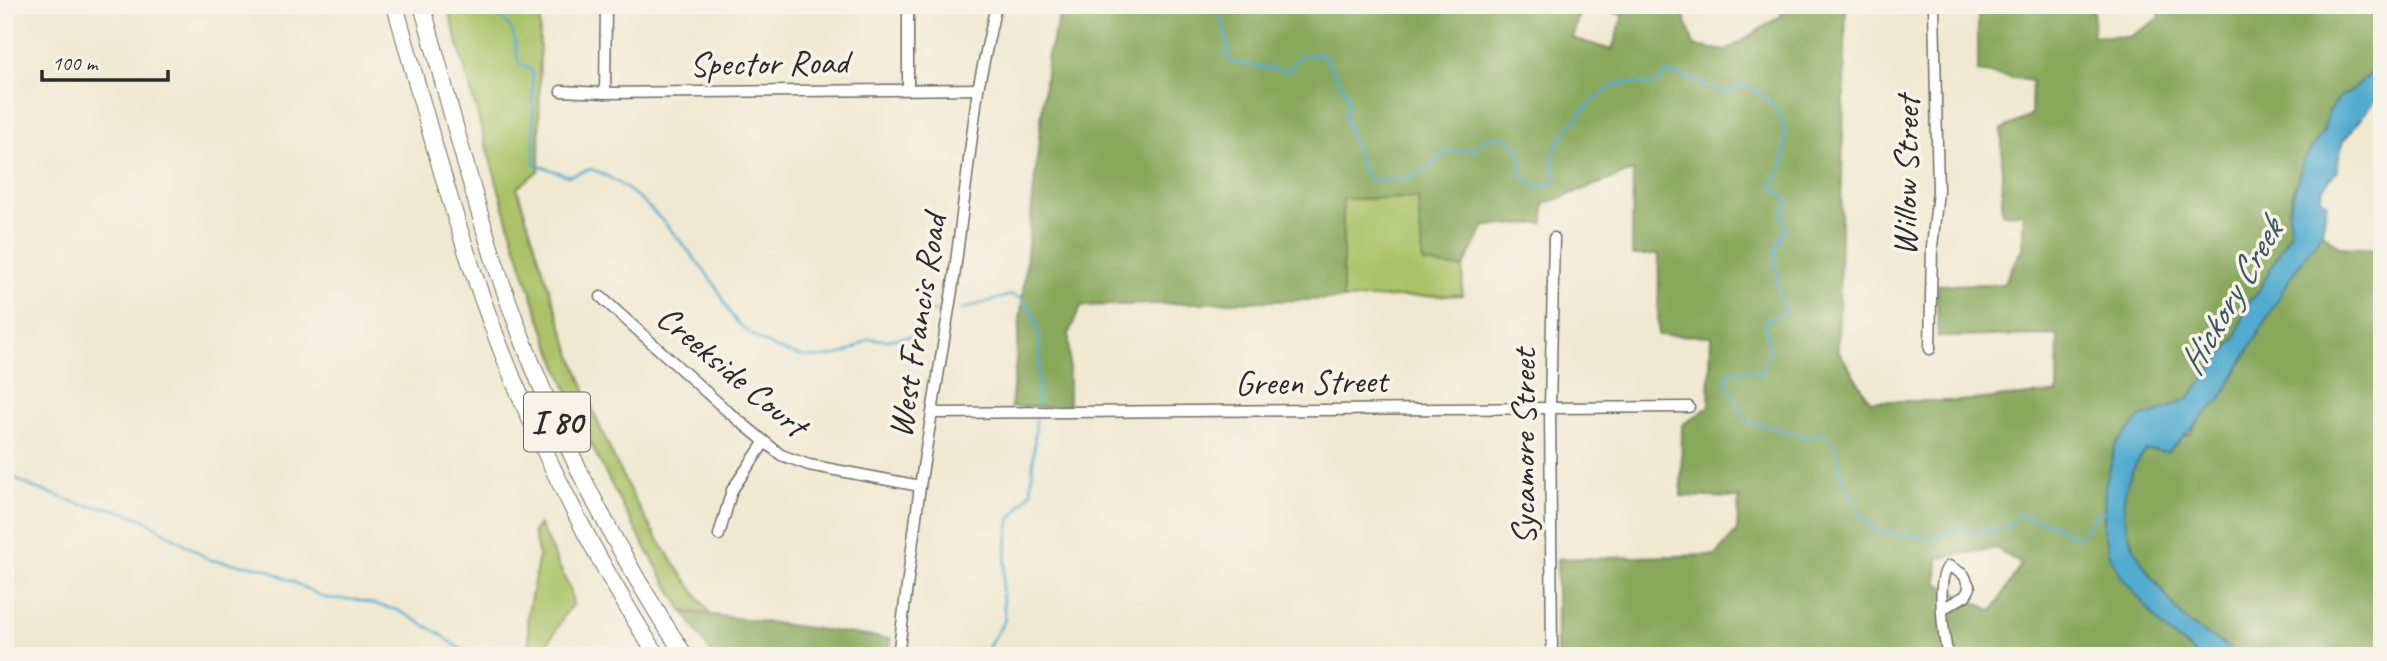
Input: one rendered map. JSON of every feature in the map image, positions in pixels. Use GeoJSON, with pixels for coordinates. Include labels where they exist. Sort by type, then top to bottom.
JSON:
{"type":"FeatureCollection","features":[{"type":"Feature","properties":{"kind":"highway","name":"I 80"},"geometry":{"type":"LineString","coordinates":[[394,5],[462,238],[512,378],[587,536],[657,656]]}},
{"type":"Feature","properties":{"kind":"highway","name":"I 80"},"geometry":{"type":"LineString","coordinates":[[422,5],[480,214],[538,376],[574,457],[617,542],[685,656]]}},
{"type":"Feature","properties":{"kind":"street"},"geometry":{"type":"LineString","coordinates":[[604,93],[606,5]]}},
{"type":"Feature","properties":{"kind":"street"},"geometry":{"type":"LineString","coordinates":[[908,5],[908,89]]}},
{"type":"Feature","properties":{"kind":"street","name":"West Francis Road"},"geometry":{"type":"LineString","coordinates":[[898,656],[920,485],[933,413],[978,89],[996,5]]}},
{"type":"Feature","properties":{"kind":"street","name":"Willow Street"},"geometry":{"type":"LineString","coordinates":[[1930,349],[1932,247],[1938,191],[1934,5]]}},
{"type":"Feature","properties":{"kind":"street","name":"Spector Road"},"geometry":{"type":"LineString","coordinates":[[561,91],[604,93],[978,89]]}},
{"type":"Feature","properties":{"kind":"street","name":"Sycamore Street"},"geometry":{"type":"LineString","coordinates":[[1552,656],[1550,407],[1554,238]]}},
{"type":"Feature","properties":{"kind":"street","name":"Creekside Court"},"geometry":{"type":"LineString","coordinates":[[601,297],[764,443],[781,455],[809,465],[920,485]]}},
{"type":"Feature","properties":{"kind":"street","name":"Green Street"},"geometry":{"type":"LineString","coordinates":[[933,413],[1689,407]]}},
{"type":"Feature","properties":{"kind":"street"},"geometry":{"type":"LineString","coordinates":[[719,535],[732,490],[764,443]]}},
{"type":"Feature","properties":{"kind":"street"},"geometry":{"type":"LineString","coordinates":[[1942,609],[1942,630],[1948,656]]}},
{"type":"Feature","properties":{"kind":"green space"},"geometry":{"type":"Polygon","coordinates":[[[447,5],[540,5],[539,170],[517,188],[575,363],[610,449],[652,530],[710,614],[683,611],[630,519],[582,424],[523,270],[447,5]]]}},
{"type":"Feature","properties":{"kind":"green space"},"geometry":{"type":"Polygon","coordinates":[[[1063,5],[1582,5],[1572,38],[1612,50],[1623,15],[1590,5],[1681,5],[1694,46],[1726,51],[1782,15],[1782,5],[1846,5],[1838,350],[1870,401],[1959,401],[2057,393],[2058,335],[1938,337],[1937,285],[2003,284],[2023,247],[2023,213],[2002,214],[2002,129],[2031,116],[2032,81],[1978,72],[1978,5],[2094,5],[2093,36],[2129,37],[2159,19],[2159,5],[2382,5],[2382,63],[2328,111],[2324,130],[2303,161],[2302,175],[2294,186],[2289,210],[2290,232],[2258,293],[2248,302],[2236,337],[2189,398],[2153,415],[2142,416],[2116,444],[2105,486],[2104,529],[2110,555],[2165,630],[2199,656],[2043,656],[2041,652],[2030,656],[1557,656],[1557,559],[1716,555],[1737,531],[1739,498],[1681,496],[1682,425],[1709,407],[1711,336],[1658,335],[1659,255],[1632,255],[1633,171],[1544,204],[1544,223],[1485,226],[1463,268],[1423,263],[1418,198],[1343,199],[1343,299],[1081,306],[1069,333],[1069,407],[1011,407],[1048,54],[1063,5]],[[1996,548],[1938,558],[1937,583],[1993,611],[2021,564],[1996,548]]]}},
{"type":"Feature","properties":{"kind":"green space"},"geometry":{"type":"Polygon","coordinates":[[[1418,198],[1423,263],[1463,268],[1462,295],[1343,299],[1343,199],[1418,198]]]}},
{"type":"Feature","properties":{"kind":"green space"},"geometry":{"type":"Polygon","coordinates":[[[2322,232],[2340,247],[2382,249],[2382,656],[2238,656],[2187,622],[2148,574],[2132,547],[2124,521],[2124,491],[2133,466],[2146,450],[2190,434],[2201,415],[2219,402],[2290,278],[2322,232]]]}},
{"type":"Feature","properties":{"kind":"green space"},"geometry":{"type":"Polygon","coordinates":[[[539,524],[571,591],[573,605],[549,641],[537,652],[530,646],[527,617],[539,556],[533,532],[539,524]]]}},
{"type":"Feature","properties":{"kind":"green space"},"geometry":{"type":"Polygon","coordinates":[[[683,611],[891,639],[889,656],[713,656],[683,611]]]}},
{"type":"Feature","properties":{"kind":"water"},"geometry":{"type":"Polygon","coordinates":[[[2382,63],[2382,91],[2342,143],[2336,172],[2321,190],[2321,199],[2327,203],[2322,232],[2290,278],[2219,402],[2167,452],[2146,450],[2133,469],[2126,488],[2126,524],[2132,542],[2152,577],[2186,620],[2238,656],[2199,656],[2165,630],[2121,576],[2110,555],[2104,529],[2105,486],[2116,444],[2142,416],[2153,415],[2189,398],[2236,337],[2248,302],[2258,293],[2290,232],[2289,210],[2303,161],[2324,130],[2328,111],[2342,95],[2348,94],[2382,63]]]}},
{"type":"Feature","properties":{"kind":"waterway"},"geometry":{"type":"LineString","coordinates":[[489,5],[492,13],[511,28],[519,64],[529,68],[532,73],[535,164],[568,176],[591,169],[627,189],[675,235],[715,285],[733,317],[755,337],[770,346],[803,356],[837,355],[868,339],[887,340],[912,336],[926,311],[938,311]]}},
{"type":"Feature","properties":{"kind":"waterway"},"geometry":{"type":"LineString","coordinates":[[1219,5],[1228,46],[1226,56],[1232,62],[1288,71],[1295,61],[1303,56],[1324,56],[1348,96],[1345,119],[1363,172],[1376,181],[1408,178],[1429,167],[1448,151],[1473,150],[1487,136],[1498,136],[1516,145],[1522,176],[1538,187],[1557,181],[1553,159],[1561,139],[1579,115],[1611,87],[1620,83],[1658,84],[1665,73],[1680,75],[1727,93],[1740,85],[1750,86],[1775,107],[1784,125],[1785,161],[1772,185],[1789,200],[1782,217],[1785,231],[1779,240],[1775,260],[1784,313],[1765,320],[1769,352],[1760,374],[1749,370],[1731,370],[1725,379],[1747,421],[1808,437],[1822,433],[1834,443],[1842,477],[1863,519],[1877,531],[1929,538],[1960,528],[1985,532],[2011,525],[2017,514],[2055,525],[2077,538],[2095,515],[2104,512]]}},
{"type":"Feature","properties":{"kind":"waterway"},"geometry":{"type":"LineString","coordinates":[[960,310],[1011,295],[1023,301],[1032,311],[1039,342],[1037,405]]}},
{"type":"Feature","properties":{"kind":"waterway"},"geometry":{"type":"LineString","coordinates":[[983,656],[1005,620],[1002,589],[1010,520],[1031,492],[1036,419]]}},
{"type":"Feature","properties":{"kind":"waterway"},"geometry":{"type":"LineString","coordinates":[[5,473],[32,487],[80,504],[114,509],[144,519],[210,560],[265,568],[325,598],[357,600],[397,610],[439,633],[470,656]]}},
{"type":"Feature","properties":{"kind":"water label","name":"Hickory Creek"},"geometry":{"type":"Point","coordinates":[2230,297]}}]}
